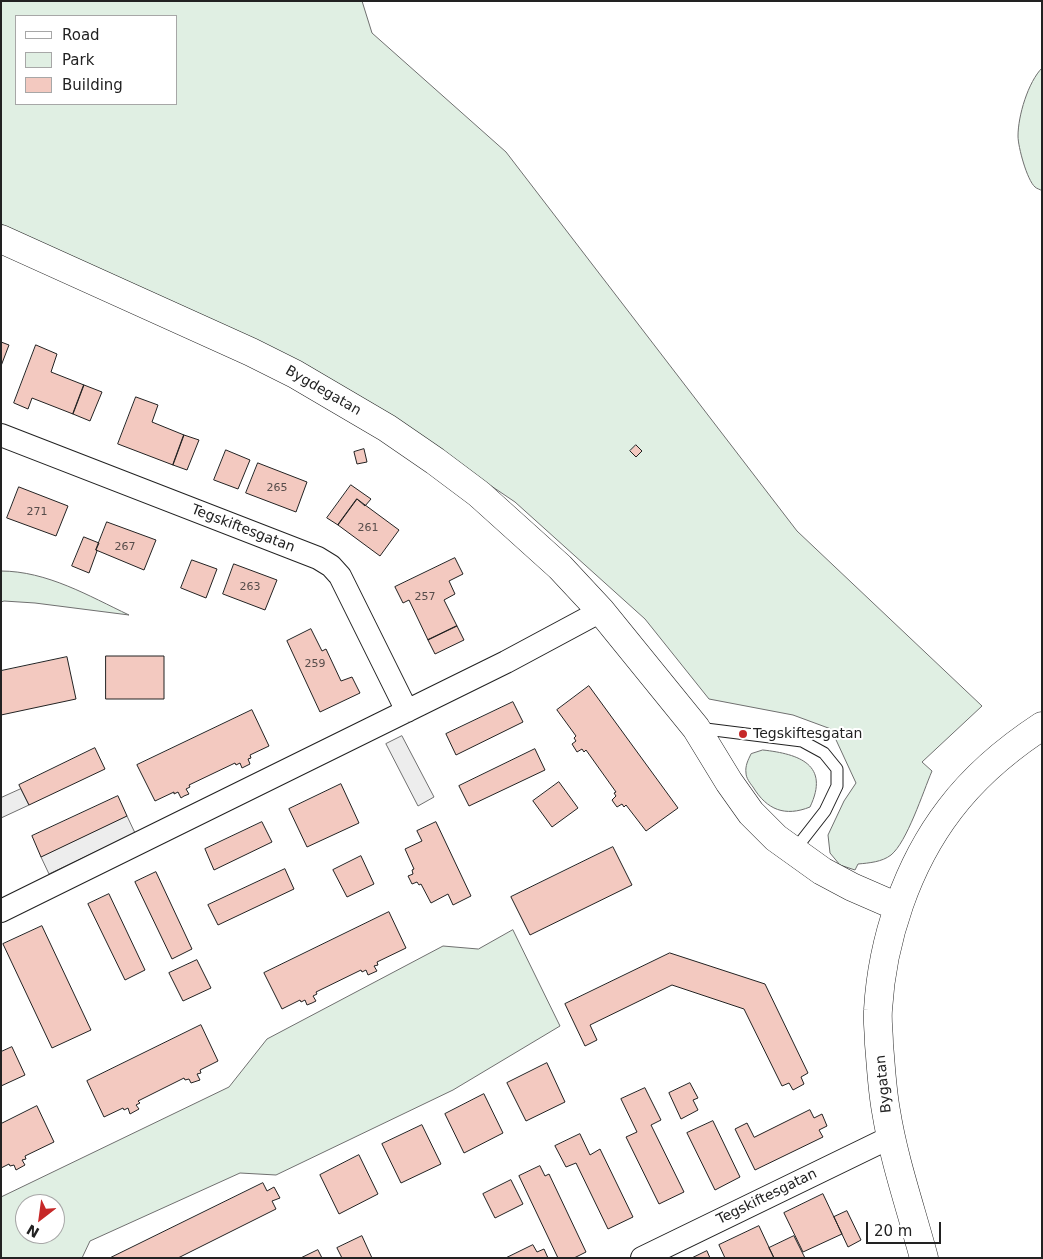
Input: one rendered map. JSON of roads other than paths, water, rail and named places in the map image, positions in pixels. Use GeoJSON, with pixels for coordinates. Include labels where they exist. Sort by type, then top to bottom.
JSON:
{"type":"FeatureCollection","features":[{"type":"Feature","properties":{"kind":"street","name":"Bygdegatan"},"geometry":{"type":"LineString","coordinates":[[1,239],[251,352],[295,374],[386,428],[479,494],[560,567],[601,611]]}},
{"type":"Feature","properties":{"kind":"street","name":"Tegskiftesgatan"},"geometry":{"type":"LineString","coordinates":[[1,435],[318,558],[331,566],[340,576],[407,711]]}},
{"type":"Feature","properties":{"kind":"street"},"geometry":{"type":"LineString","coordinates":[[1,911],[506,662],[601,611],[696,728],[729,782],[751,813],[776,838],[793,852],[830,875],[898,907]]}},
{"type":"Feature","properties":{"kind":"street","name":"Bygatan"},"geometry":{"type":"LineString","coordinates":[[924,1258],[891,1137],[881,1070],[877,1011],[888,944],[898,907],[927,844],[950,809],[1004,753],[1042,726]]}},
{"type":"Feature","properties":{"kind":"street","name":"Tegskiftesgatan"},"geometry":{"type":"LineString","coordinates":[[642,1258],[891,1137]]}},
{"type":"Feature","properties":{"kind":"lane"},"geometry":{"type":"LineString","coordinates":[[696,728],[802,742],[824,753],[836,769],[837,786],[825,811],[793,852]]}},
{"type":"Feature","properties":{"kind":"place","name":"Tegskiftesgatan"},"geometry":{"type":"Point","coordinates":[743,734]}}]}
